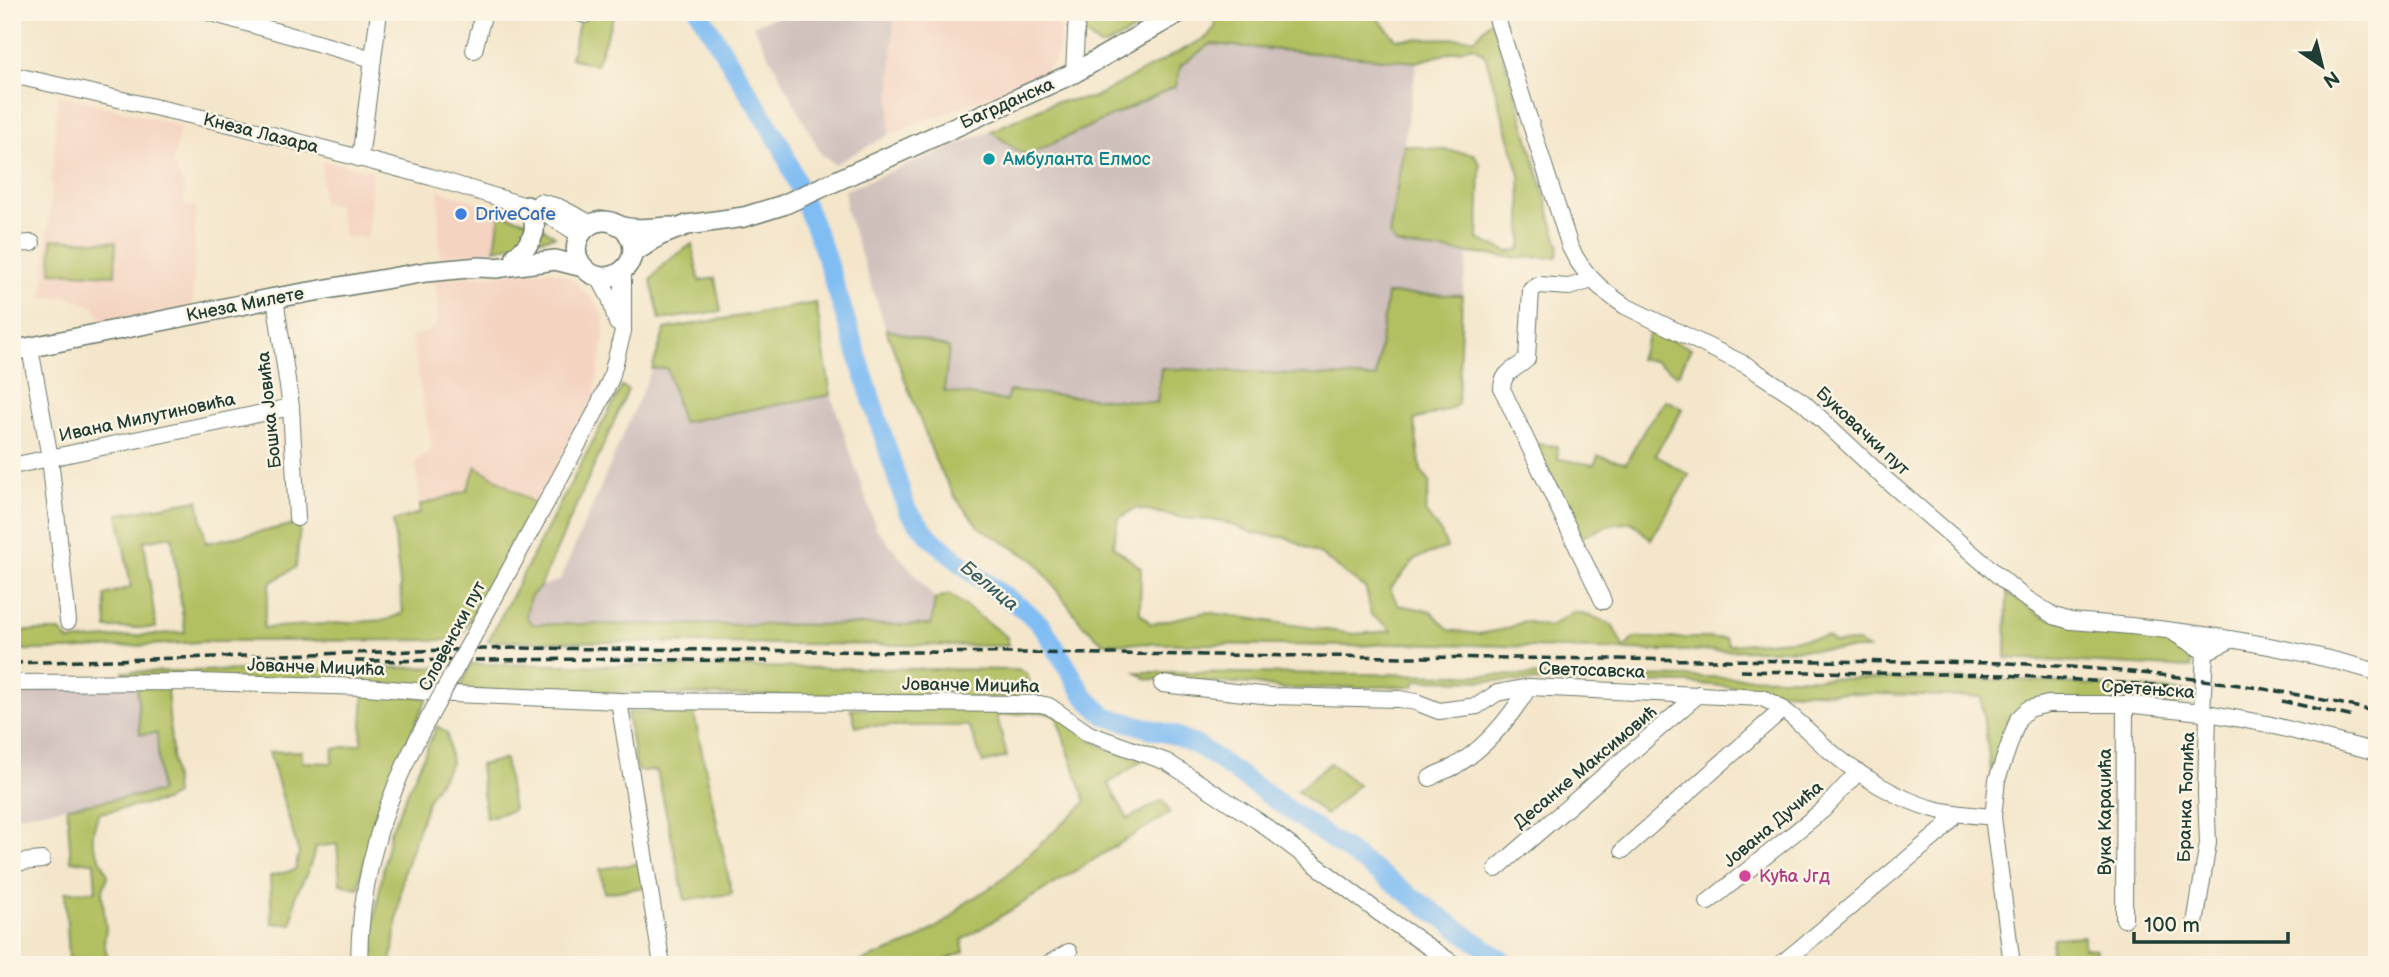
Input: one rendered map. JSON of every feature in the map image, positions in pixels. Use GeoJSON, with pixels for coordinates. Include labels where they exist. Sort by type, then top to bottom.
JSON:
{"type":"FeatureCollection","features":[{"type":"Feature","properties":{"kind":"main road","name":"Багрданска"},"geometry":{"type":"LineString","coordinates":[[687,225],[744,216],[783,205],[1074,73],[1180,12]]}},
{"type":"Feature","properties":{"kind":"main road"},"geometry":{"type":"LineString","coordinates":[[516,256],[528,246],[534,234],[534,220],[527,206]]}},
{"type":"Feature","properties":{"kind":"main road"},"geometry":{"type":"LineString","coordinates":[[623,227],[631,237],[633,253],[628,264],[623,271],[612,276],[591,272],[577,251],[584,232],[608,221],[623,227],[687,225]]}},
{"type":"Feature","properties":{"kind":"main road"},"geometry":{"type":"LineString","coordinates":[[633,253],[659,236],[687,225]]}},
{"type":"Feature","properties":{"kind":"main road","name":"Кнеза Милете"},"geometry":{"type":"LineString","coordinates":[[479,267],[490,261],[555,247],[584,232]]}},
{"type":"Feature","properties":{"kind":"main road","name":"Кнеза Милете"},"geometry":{"type":"LineString","coordinates":[[21,349],[388,278],[555,260],[591,272]]}},
{"type":"Feature","properties":{"kind":"street"},"geometry":{"type":"LineString","coordinates":[[208,12],[373,59]]}},
{"type":"Feature","properties":{"kind":"street"},"geometry":{"type":"LineString","coordinates":[[360,159],[379,12]]}},
{"type":"Feature","properties":{"kind":"street"},"geometry":{"type":"LineString","coordinates":[[474,50],[484,12]]}},
{"type":"Feature","properties":{"kind":"street"},"geometry":{"type":"LineString","coordinates":[[1074,73],[1077,12]]}},
{"type":"Feature","properties":{"kind":"street","name":"Буковачки пут"},"geometry":{"type":"LineString","coordinates":[[1495,12],[1559,219],[1580,267],[1625,306],[1746,365],[1803,402],[1884,478],[2037,606],[2071,621],[2235,639],[2377,672]]}},
{"type":"Feature","properties":{"kind":"street","name":"Кнеза Лазара"},"geometry":{"type":"LineString","coordinates":[[12,75],[238,126],[508,199],[549,214],[584,232]]}},
{"type":"Feature","properties":{"kind":"street","name":"Кнеза Лазара"},"geometry":{"type":"LineString","coordinates":[[508,199],[559,207],[584,232]]}},
{"type":"Feature","properties":{"kind":"street"},"geometry":{"type":"LineString","coordinates":[[12,244],[32,243]]}},
{"type":"Feature","properties":{"kind":"street","name":"Словенски пут"},"geometry":{"type":"LineString","coordinates":[[359,965],[362,900],[376,840],[391,793],[419,736],[604,396],[615,367],[624,316],[623,271]]}},
{"type":"Feature","properties":{"kind":"street"},"geometry":{"type":"LineString","coordinates":[[591,272],[610,298],[620,339]]}},
{"type":"Feature","properties":{"kind":"street"},"geometry":{"type":"LineString","coordinates":[[1592,280],[1569,287],[1539,285],[1531,290],[1527,359],[1505,374],[1502,389],[1603,601]]}},
{"type":"Feature","properties":{"kind":"street","name":"Бошка Јовића"},"geometry":{"type":"LineString","coordinates":[[275,298],[291,407],[297,518]]}},
{"type":"Feature","properties":{"kind":"street"},"geometry":{"type":"LineString","coordinates":[[21,349],[50,458],[68,621]]}},
{"type":"Feature","properties":{"kind":"street","name":"Ивана Милутиновића"},"geometry":{"type":"LineString","coordinates":[[12,466],[291,407]]}},
{"type":"Feature","properties":{"kind":"street"},"geometry":{"type":"LineString","coordinates":[[2173,631],[2205,652],[2235,639]]}},
{"type":"Feature","properties":{"kind":"street","name":"Бранка Ћопића"},"geometry":{"type":"LineString","coordinates":[[2195,923],[2207,843],[2205,652]]}},
{"type":"Feature","properties":{"kind":"street","name":"Јованче Мицића"},"geometry":{"type":"LineString","coordinates":[[12,683],[212,682],[366,687],[453,694],[619,701],[1040,704],[1049,706],[1089,734],[1167,762],[1258,821],[1378,912],[1455,965]]}},
{"type":"Feature","properties":{"kind":"street","name":"Светосавска"},"geometry":{"type":"LineString","coordinates":[[1162,684],[1271,696],[1399,699],[1439,711],[1477,706],[1497,693],[1528,687],[1762,698],[1783,709],[1858,772],[1906,799],[1956,814],[1993,817]]}},
{"type":"Feature","properties":{"kind":"street"},"geometry":{"type":"LineString","coordinates":[[1430,778],[1457,765],[1501,728],[1528,687]]}},
{"type":"Feature","properties":{"kind":"street","name":"Десанке Максимовић"},"geometry":{"type":"LineString","coordinates":[[1496,869],[1699,694]]}},
{"type":"Feature","properties":{"kind":"street"},"geometry":{"type":"LineString","coordinates":[[619,701],[662,965]]}},
{"type":"Feature","properties":{"kind":"street","name":"Сретењска"},"geometry":{"type":"LineString","coordinates":[[2012,965],[2000,853],[1993,817],[1997,780],[2011,737],[2022,714],[2028,709],[2048,704],[2125,705],[2205,713],[2267,724],[2377,752]]}},
{"type":"Feature","properties":{"kind":"street","name":"Вука Караџића"},"geometry":{"type":"LineString","coordinates":[[2124,919],[2125,705]]}},
{"type":"Feature","properties":{"kind":"street"},"geometry":{"type":"LineString","coordinates":[[1623,850],[1783,709]]}},
{"type":"Feature","properties":{"kind":"street","name":"Јована Дучића"},"geometry":{"type":"LineString","coordinates":[[1708,902],[1823,810],[1858,772]]}},
{"type":"Feature","properties":{"kind":"street"},"geometry":{"type":"LineString","coordinates":[[1780,965],[1939,833],[1956,814]]}},
{"type":"Feature","properties":{"kind":"street"},"geometry":{"type":"LineString","coordinates":[[12,863],[42,860]]}},
{"type":"Feature","properties":{"kind":"street"},"geometry":{"type":"LineString","coordinates":[[1046,965],[1069,952]]}},
{"type":"Feature","properties":{"kind":"shaded area"},"geometry":{"type":"Polygon","coordinates":[[[791,12],[894,12],[889,135],[835,164],[821,154],[753,25],[791,12]]]}},
{"type":"Feature","properties":{"kind":"shaded area"},"geometry":{"type":"Polygon","coordinates":[[[894,12],[1062,12],[1058,54],[1049,68],[1031,79],[889,135],[894,12]]]}},
{"type":"Feature","properties":{"kind":"shaded area"},"geometry":{"type":"Polygon","coordinates":[[[1211,44],[1417,62],[1389,235],[1396,244],[1468,253],[1462,295],[1387,294],[1376,378],[1162,368],[1157,403],[1009,391],[1006,401],[944,391],[949,348],[886,329],[846,210],[845,190],[991,131],[1019,152],[1181,65],[1211,44]]]}},
{"type":"Feature","properties":{"kind":"shaded area"},"geometry":{"type":"Polygon","coordinates":[[[58,94],[180,126],[173,163],[185,190],[184,206],[196,207],[193,305],[104,323],[93,306],[64,296],[43,299],[58,94]]]}},
{"type":"Feature","properties":{"kind":"shaded area"},"geometry":{"type":"Polygon","coordinates":[[[322,161],[372,170],[368,237],[344,237],[338,205],[322,204],[322,161]]]}},
{"type":"Feature","properties":{"kind":"shaded area"},"geometry":{"type":"Polygon","coordinates":[[[438,190],[500,213],[495,249],[440,256],[438,190]]]}},
{"type":"Feature","properties":{"kind":"shaded area"},"geometry":{"type":"Polygon","coordinates":[[[553,270],[573,279],[597,305],[603,316],[604,337],[594,398],[535,504],[476,467],[467,491],[419,502],[416,461],[432,450],[411,336],[427,333],[436,325],[438,307],[435,279],[553,270]]]}},
{"type":"Feature","properties":{"kind":"shaded area"},"geometry":{"type":"Polygon","coordinates":[[[666,368],[682,422],[831,395],[876,528],[935,599],[932,625],[532,624],[526,616],[530,597],[540,587],[560,580],[652,369],[666,368]]]}},
{"type":"Feature","properties":{"kind":"shaded area"},"geometry":{"type":"Polygon","coordinates":[[[137,686],[140,734],[157,733],[160,792],[12,816],[12,688],[137,686]]]}},
{"type":"Feature","properties":{"kind":"green space"},"geometry":{"type":"Polygon","coordinates":[[[588,12],[615,12],[596,65],[571,58],[580,18],[588,12]]]}},
{"type":"Feature","properties":{"kind":"green space"},"geometry":{"type":"Polygon","coordinates":[[[1086,12],[1167,12],[1105,46],[1100,46],[1084,33],[1086,12]]]}},
{"type":"Feature","properties":{"kind":"green space"},"geometry":{"type":"Polygon","coordinates":[[[1217,12],[1372,12],[1396,39],[1476,38],[1491,20],[1512,82],[1559,246],[1557,257],[1518,258],[1409,247],[1396,244],[1389,235],[1404,145],[1474,154],[1480,164],[1478,239],[1508,252],[1519,250],[1522,244],[1520,175],[1485,55],[1473,46],[1417,62],[1211,44],[1181,65],[1176,86],[1030,154],[1019,152],[991,131],[1055,102],[1093,98],[1207,37],[1215,27],[1217,12]]]}},
{"type":"Feature","properties":{"kind":"green space"},"geometry":{"type":"Polygon","coordinates":[[[500,213],[537,224],[555,236],[495,249],[500,213]]]}},
{"type":"Feature","properties":{"kind":"green space"},"geometry":{"type":"Polygon","coordinates":[[[52,239],[116,242],[115,275],[51,272],[52,239]]]}},
{"type":"Feature","properties":{"kind":"green space"},"geometry":{"type":"Polygon","coordinates":[[[692,244],[699,281],[715,278],[721,311],[660,320],[651,280],[663,265],[692,244]]]}},
{"type":"Feature","properties":{"kind":"green space"},"geometry":{"type":"Polygon","coordinates":[[[1387,294],[1462,295],[1458,404],[1448,410],[1414,420],[1421,471],[1430,482],[1425,512],[1441,533],[1447,548],[1416,558],[1390,589],[1398,605],[1431,611],[1449,630],[1478,634],[1506,629],[1524,621],[1549,627],[1573,612],[1612,625],[1624,648],[1634,638],[1725,638],[1729,645],[1827,637],[1835,643],[1858,642],[1868,649],[1664,651],[1403,643],[1357,646],[1104,643],[1083,625],[1035,561],[979,527],[955,497],[936,462],[886,329],[949,348],[944,391],[1006,401],[1009,391],[1157,403],[1161,368],[1376,378],[1387,294]],[[1136,508],[1118,519],[1113,546],[1141,568],[1140,613],[1151,624],[1206,612],[1354,634],[1392,631],[1371,615],[1366,589],[1321,555],[1288,538],[1256,534],[1222,521],[1183,518],[1136,508]]]}},
{"type":"Feature","properties":{"kind":"green space"},"geometry":{"type":"Polygon","coordinates":[[[816,303],[831,395],[682,422],[667,368],[652,369],[665,329],[816,303]]]}},
{"type":"Feature","properties":{"kind":"green space"},"geometry":{"type":"Polygon","coordinates":[[[1650,332],[1691,348],[1678,375],[1655,361],[1639,359],[1650,332]]]}},
{"type":"Feature","properties":{"kind":"green space"},"geometry":{"type":"Polygon","coordinates":[[[622,386],[628,390],[540,587],[530,597],[526,616],[532,624],[931,625],[935,599],[949,594],[1007,637],[1008,646],[488,641],[622,386]]]}},
{"type":"Feature","properties":{"kind":"green space"},"geometry":{"type":"Polygon","coordinates":[[[1666,400],[1683,409],[1655,455],[1689,475],[1651,540],[1632,522],[1610,525],[1579,538],[1532,444],[1557,446],[1558,459],[1594,465],[1598,456],[1626,463],[1647,425],[1666,400]]]}},
{"type":"Feature","properties":{"kind":"green space"},"geometry":{"type":"Polygon","coordinates":[[[476,466],[535,504],[458,640],[217,641],[67,650],[12,650],[12,631],[60,631],[69,641],[185,632],[172,536],[144,541],[156,628],[107,628],[105,595],[131,587],[118,514],[198,500],[206,543],[292,525],[300,528],[296,567],[270,583],[263,628],[386,620],[403,613],[393,521],[420,513],[420,505],[467,491],[476,466]]]}},
{"type":"Feature","properties":{"kind":"green space"},"geometry":{"type":"Polygon","coordinates":[[[2007,593],[2043,617],[2164,637],[2184,650],[2190,657],[2191,668],[2006,658],[2007,593]]]}},
{"type":"Feature","properties":{"kind":"green space"},"geometry":{"type":"Polygon","coordinates":[[[471,664],[1017,670],[1026,673],[1032,687],[1029,698],[459,690],[471,664]]]}},
{"type":"Feature","properties":{"kind":"green space"},"geometry":{"type":"Polygon","coordinates":[[[447,667],[433,686],[125,677],[123,672],[447,667]]]}},
{"type":"Feature","properties":{"kind":"green space"},"geometry":{"type":"Polygon","coordinates":[[[1136,672],[2016,680],[2195,692],[2190,702],[2180,704],[2018,710],[2009,719],[1992,780],[1981,697],[1780,691],[1689,683],[1416,680],[1414,686],[1284,689],[1257,684],[1147,679],[1136,672]]]}},
{"type":"Feature","properties":{"kind":"green space"},"geometry":{"type":"Polygon","coordinates":[[[137,686],[167,688],[175,795],[164,801],[99,813],[93,841],[108,876],[102,893],[106,929],[104,943],[108,958],[69,959],[65,892],[96,891],[94,862],[71,861],[67,807],[160,792],[157,733],[140,734],[137,686]]]}},
{"type":"Feature","properties":{"kind":"green space"},"geometry":{"type":"Polygon","coordinates":[[[364,691],[427,698],[376,813],[358,888],[340,884],[337,844],[316,847],[296,894],[292,924],[272,923],[270,876],[295,870],[299,853],[269,752],[302,751],[302,762],[332,763],[333,749],[361,744],[364,691]]]}},
{"type":"Feature","properties":{"kind":"green space"},"geometry":{"type":"Polygon","coordinates":[[[1035,707],[1052,712],[1102,746],[1144,759],[1108,784],[1128,819],[1163,800],[1170,813],[962,940],[964,952],[934,965],[852,965],[913,942],[951,918],[964,904],[999,882],[1086,802],[1056,716],[1041,712],[997,716],[1007,757],[983,763],[969,726],[856,726],[851,709],[1035,707]]]}},
{"type":"Feature","properties":{"kind":"green space"},"geometry":{"type":"Polygon","coordinates":[[[693,709],[732,894],[685,900],[657,771],[637,771],[627,713],[693,709]]]}},
{"type":"Feature","properties":{"kind":"green space"},"geometry":{"type":"Polygon","coordinates":[[[437,726],[447,733],[451,763],[429,797],[403,875],[391,965],[373,965],[374,921],[390,832],[437,726]]]}},
{"type":"Feature","properties":{"kind":"green space"},"geometry":{"type":"Polygon","coordinates":[[[505,759],[513,810],[486,818],[480,765],[505,759]]]}},
{"type":"Feature","properties":{"kind":"green space"},"geometry":{"type":"Polygon","coordinates":[[[1330,763],[1358,785],[1326,815],[1297,791],[1330,763]]]}},
{"type":"Feature","properties":{"kind":"green space"},"geometry":{"type":"Polygon","coordinates":[[[642,863],[646,887],[604,893],[600,869],[642,863]]]}},
{"type":"Feature","properties":{"kind":"green space"},"geometry":{"type":"Polygon","coordinates":[[[2084,936],[2084,948],[2096,949],[2093,965],[2049,965],[2053,938],[2084,936]]]}},
{"type":"Feature","properties":{"kind":"waterway","name":"Белица"},"geometry":{"type":"LineString","coordinates":[[699,12],[782,147],[823,248],[907,510],[932,539],[1043,627],[1085,697],[1105,716],[1176,736],[1200,747],[1509,965]]}},
{"type":"Feature","properties":{"kind":"railway"},"geometry":{"type":"LineString","coordinates":[[12,663],[517,648],[2009,663],[2102,669],[2240,685],[2377,712]]}},
{"type":"Feature","properties":{"kind":"railway"},"geometry":{"type":"LineString","coordinates":[[355,661],[768,661]]}},
{"type":"Feature","properties":{"kind":"railway"},"geometry":{"type":"LineString","coordinates":[[1741,671],[2005,675],[2182,687]]}},
{"type":"Feature","properties":{"kind":"railway"},"geometry":{"type":"LineString","coordinates":[[2282,701],[2354,717]]}},
{"type":"Feature","properties":{"kind":"place","name":"Амбуланта Елмос"},"geometry":{"type":"Point","coordinates":[989,159]}},
{"type":"Feature","properties":{"kind":"place","name":"DriveCafe"},"geometry":{"type":"Point","coordinates":[461,214]}},
{"type":"Feature","properties":{"kind":"place","name":"Кућа Јгд"},"geometry":{"type":"Point","coordinates":[1745,876]}}]}
